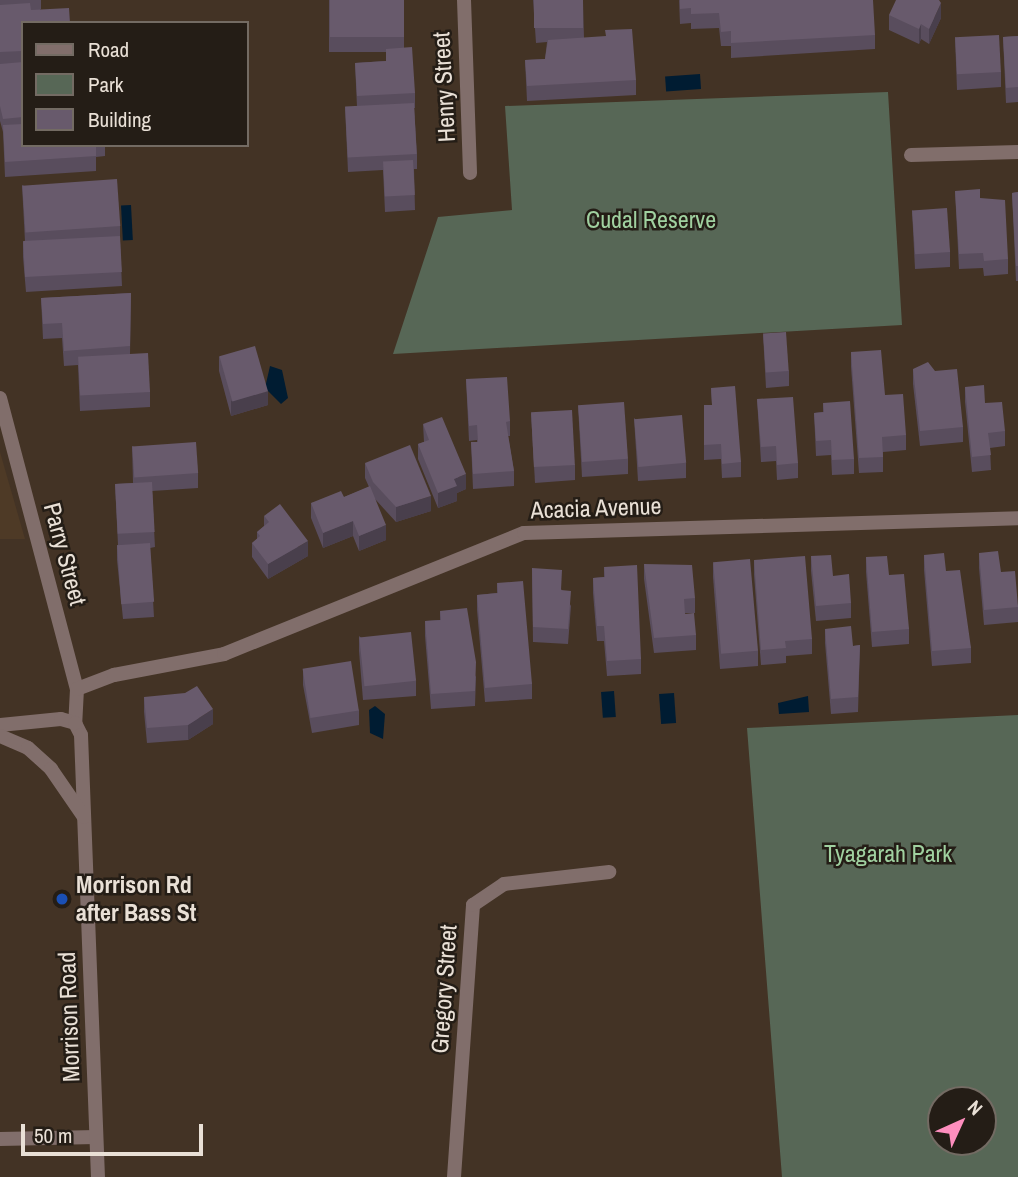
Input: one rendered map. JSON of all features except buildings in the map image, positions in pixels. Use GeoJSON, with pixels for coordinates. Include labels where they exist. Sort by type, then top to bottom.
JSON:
{"type":"FeatureCollection","features":[{"type":"Feature","properties":{"kind":"street","name":"Henry Street"},"geometry":{"type":"LineString","coordinates":[[464,0],[470,173]]}},
{"type":"Feature","properties":{"kind":"street"},"geometry":{"type":"LineString","coordinates":[[911,156],[1018,152]]}},
{"type":"Feature","properties":{"kind":"street","name":"Parry Street"},"geometry":{"type":"LineString","coordinates":[[0,398],[77,689],[75,723]]}},
{"type":"Feature","properties":{"kind":"street","name":"Acacia Avenue"},"geometry":{"type":"LineString","coordinates":[[77,689],[114,675],[224,654],[524,533],[1018,518]]}},
{"type":"Feature","properties":{"kind":"street"},"geometry":{"type":"LineString","coordinates":[[0,725],[61,719],[75,723]]}},
{"type":"Feature","properties":{"kind":"street","name":"Morrison Road"},"geometry":{"type":"LineString","coordinates":[[75,723],[81,735],[98,1177]]}},
{"type":"Feature","properties":{"kind":"street"},"geometry":{"type":"LineString","coordinates":[[0,736],[28,748],[51,769],[85,818]]}},
{"type":"Feature","properties":{"kind":"street","name":"Gregory Street"},"geometry":{"type":"LineString","coordinates":[[454,1177],[472,905],[504,884],[608,872]]}},
{"type":"Feature","properties":{"kind":"street"},"geometry":{"type":"LineString","coordinates":[[0,1139],[96,1137]]}},
{"type":"Feature","properties":{"kind":"shaded area"},"geometry":{"type":"Polygon","coordinates":[[[0,452],[25,539],[0,539],[0,452]]]}},
{"type":"Feature","properties":{"kind":"green space","name":"Cudal Reserve"},"geometry":{"type":"Polygon","coordinates":[[[888,92],[902,325],[393,354],[438,217],[512,210],[505,106],[888,92]]]}},
{"type":"Feature","properties":{"kind":"green space","name":"Tyagarah Park"},"geometry":{"type":"Polygon","coordinates":[[[1018,715],[1018,1177],[782,1177],[747,728],[1018,715]]]}},
{"type":"Feature","properties":{"kind":"water"},"geometry":{"type":"Polygon","coordinates":[[[700,74],[701,89],[666,91],[665,76],[700,74]]]}},
{"type":"Feature","properties":{"kind":"water"},"geometry":{"type":"Polygon","coordinates":[[[131,205],[133,240],[123,240],[121,206],[131,205]]]}},
{"type":"Feature","properties":{"kind":"water"},"geometry":{"type":"Polygon","coordinates":[[[270,366],[282,370],[288,398],[281,404],[265,388],[270,366]]]}},
{"type":"Feature","properties":{"kind":"water"},"geometry":{"type":"Polygon","coordinates":[[[614,691],[616,717],[603,718],[601,692],[614,691]]]}},
{"type":"Feature","properties":{"kind":"water"},"geometry":{"type":"Polygon","coordinates":[[[674,693],[676,723],[661,724],[659,694],[674,693]]]}},
{"type":"Feature","properties":{"kind":"water"},"geometry":{"type":"Polygon","coordinates":[[[808,696],[809,712],[779,714],[778,703],[808,696]]]}},
{"type":"Feature","properties":{"kind":"water"},"geometry":{"type":"Polygon","coordinates":[[[375,706],[385,714],[383,739],[370,733],[369,710],[375,706]]]}},
{"type":"Feature","properties":{"kind":"place","name":"Morrison Rd after Bass St"},"geometry":{"type":"Point","coordinates":[62,899]}}]}
